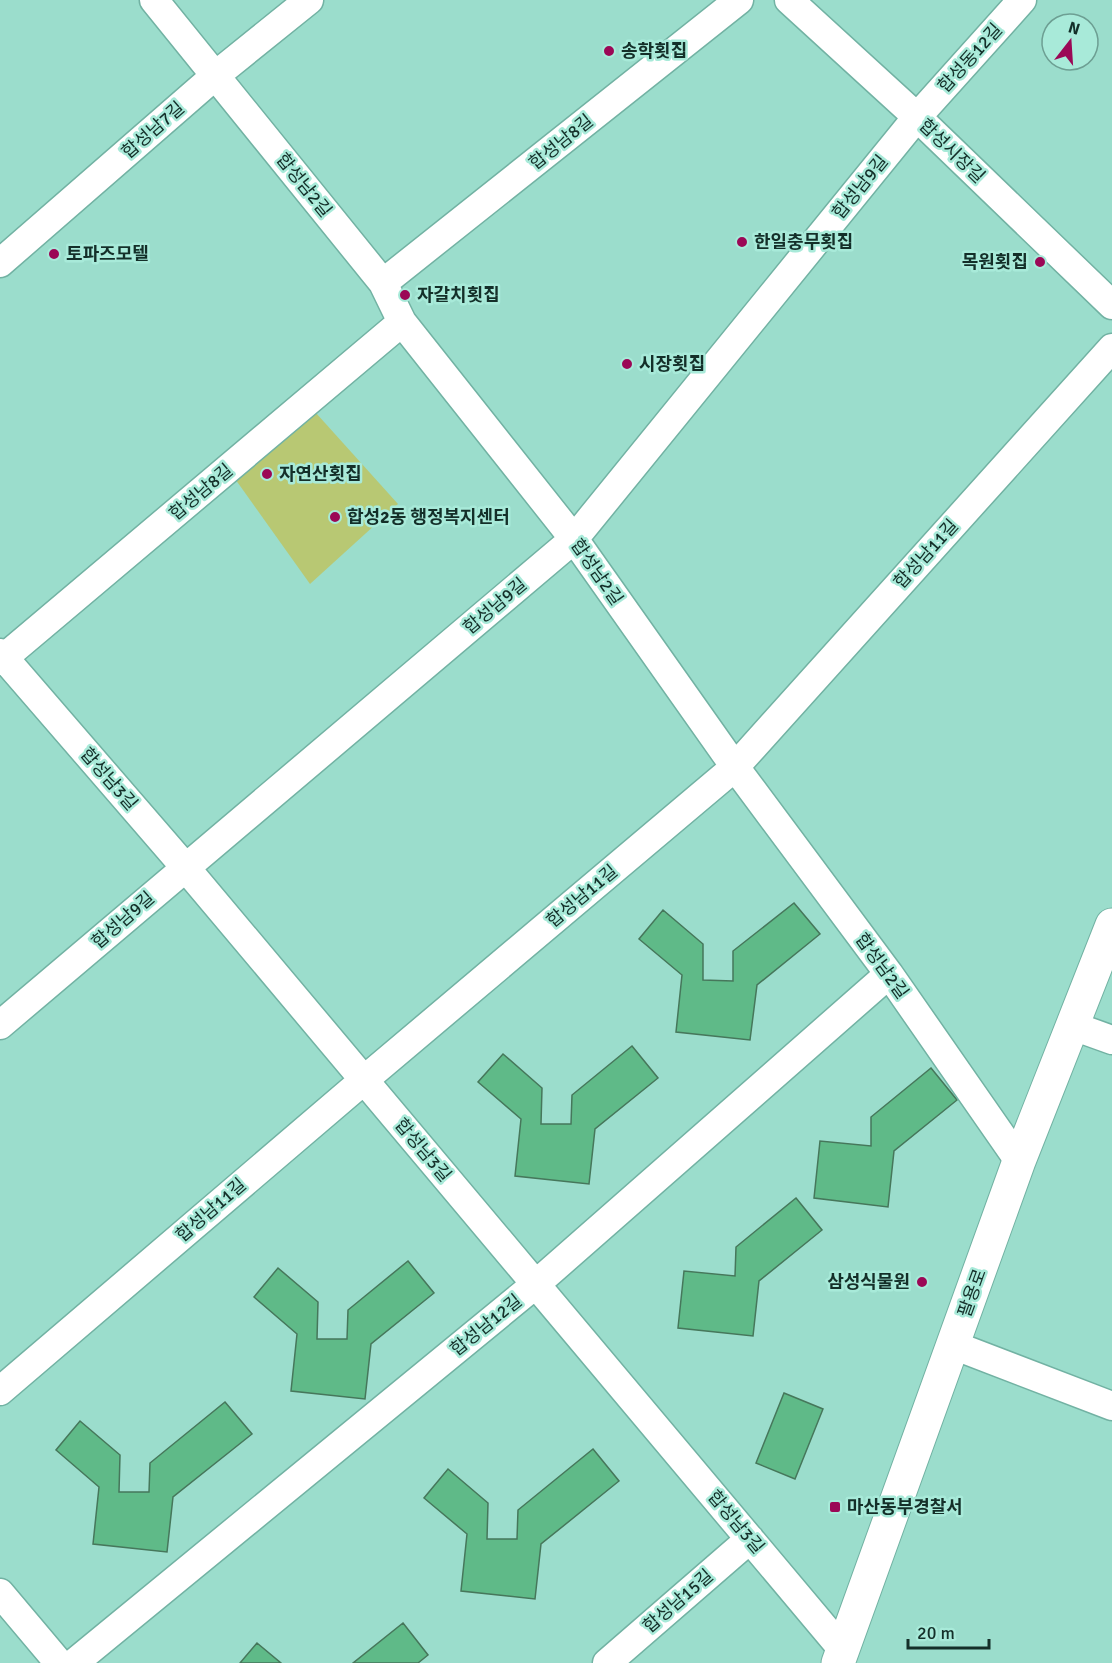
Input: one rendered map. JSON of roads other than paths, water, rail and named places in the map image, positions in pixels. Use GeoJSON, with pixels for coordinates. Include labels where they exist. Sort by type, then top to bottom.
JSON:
{"type":"FeatureCollection","features":[{"type":"Feature","properties":{"kind":"main road","name":"팔용로"},"geometry":{"type":"LineString","coordinates":[[840,1656],[1019,1161],[1112,925]]}},
{"type":"Feature","properties":{"kind":"street","name":"합성남2길"},"geometry":{"type":"LineString","coordinates":[[154,0],[383,283],[402,322],[574,539],[735,767],[889,974],[1019,1161]]}},
{"type":"Feature","properties":{"kind":"street","name":"합성남7길"},"geometry":{"type":"LineString","coordinates":[[0,263],[216,75],[309,0]]}},
{"type":"Feature","properties":{"kind":"street","name":"합성남8길"},"geometry":{"type":"LineString","coordinates":[[383,283],[739,0]]}},
{"type":"Feature","properties":{"kind":"street","name":"합성시장길"},"geometry":{"type":"LineString","coordinates":[[789,0],[917,117],[1112,305]]}},
{"type":"Feature","properties":{"kind":"street","name":"합성동12길"},"geometry":{"type":"LineString","coordinates":[[917,117],[1022,0]]}},
{"type":"Feature","properties":{"kind":"street","name":"합성남9길"},"geometry":{"type":"LineString","coordinates":[[0,1025],[574,539],[917,117]]}},
{"type":"Feature","properties":{"kind":"street","name":"합성남8길"},"geometry":{"type":"LineString","coordinates":[[1,657],[402,322]]}},
{"type":"Feature","properties":{"kind":"street","name":"합성남11길"},"geometry":{"type":"LineString","coordinates":[[0,1391],[735,767],[1112,348]]}},
{"type":"Feature","properties":{"kind":"street","name":"합성남3길"},"geometry":{"type":"LineString","coordinates":[[1,657],[185,867],[536,1284],[750,1539],[840,1656]]}},
{"type":"Feature","properties":{"kind":"street","name":"합성남12길"},"geometry":{"type":"LineString","coordinates":[[74,1663],[536,1284],[889,974]]}},
{"type":"Feature","properties":{"kind":"street"},"geometry":{"type":"LineString","coordinates":[[1073,1026],[1112,1040]]}},
{"type":"Feature","properties":{"kind":"street"},"geometry":{"type":"LineString","coordinates":[[953,1345],[1112,1406]]}},
{"type":"Feature","properties":{"kind":"street","name":"합성남15길"},"geometry":{"type":"LineString","coordinates":[[606,1663],[750,1539]]}},
{"type":"Feature","properties":{"kind":"street"},"geometry":{"type":"LineString","coordinates":[[0,1593],[59,1663]]}},
{"type":"Feature","properties":{"kind":"place","name":"송학횟집"},"geometry":{"type":"Point","coordinates":[609,51]}},
{"type":"Feature","properties":{"kind":"place","name":"한일충무횟집"},"geometry":{"type":"Point","coordinates":[742,242]}},
{"type":"Feature","properties":{"kind":"place","name":"토파즈모텔"},"geometry":{"type":"Point","coordinates":[54,254]}},
{"type":"Feature","properties":{"kind":"place","name":"목원횟집"},"geometry":{"type":"Point","coordinates":[1040,262]}},
{"type":"Feature","properties":{"kind":"place","name":"자갈치횟집"},"geometry":{"type":"Point","coordinates":[405,295]}},
{"type":"Feature","properties":{"kind":"place","name":"시장횟집"},"geometry":{"type":"Point","coordinates":[627,364]}},
{"type":"Feature","properties":{"kind":"place","name":"자연산횟집"},"geometry":{"type":"Point","coordinates":[267,474]}},
{"type":"Feature","properties":{"kind":"place","name":"합성2동 행정복지센터"},"geometry":{"type":"Point","coordinates":[335,517]}},
{"type":"Feature","properties":{"kind":"place","name":"삼성식물원"},"geometry":{"type":"Point","coordinates":[922,1282]}},
{"type":"Feature","properties":{"kind":"place","name":"마산동부경찰서"},"geometry":{"type":"Point","coordinates":[835,1507]}}]}
